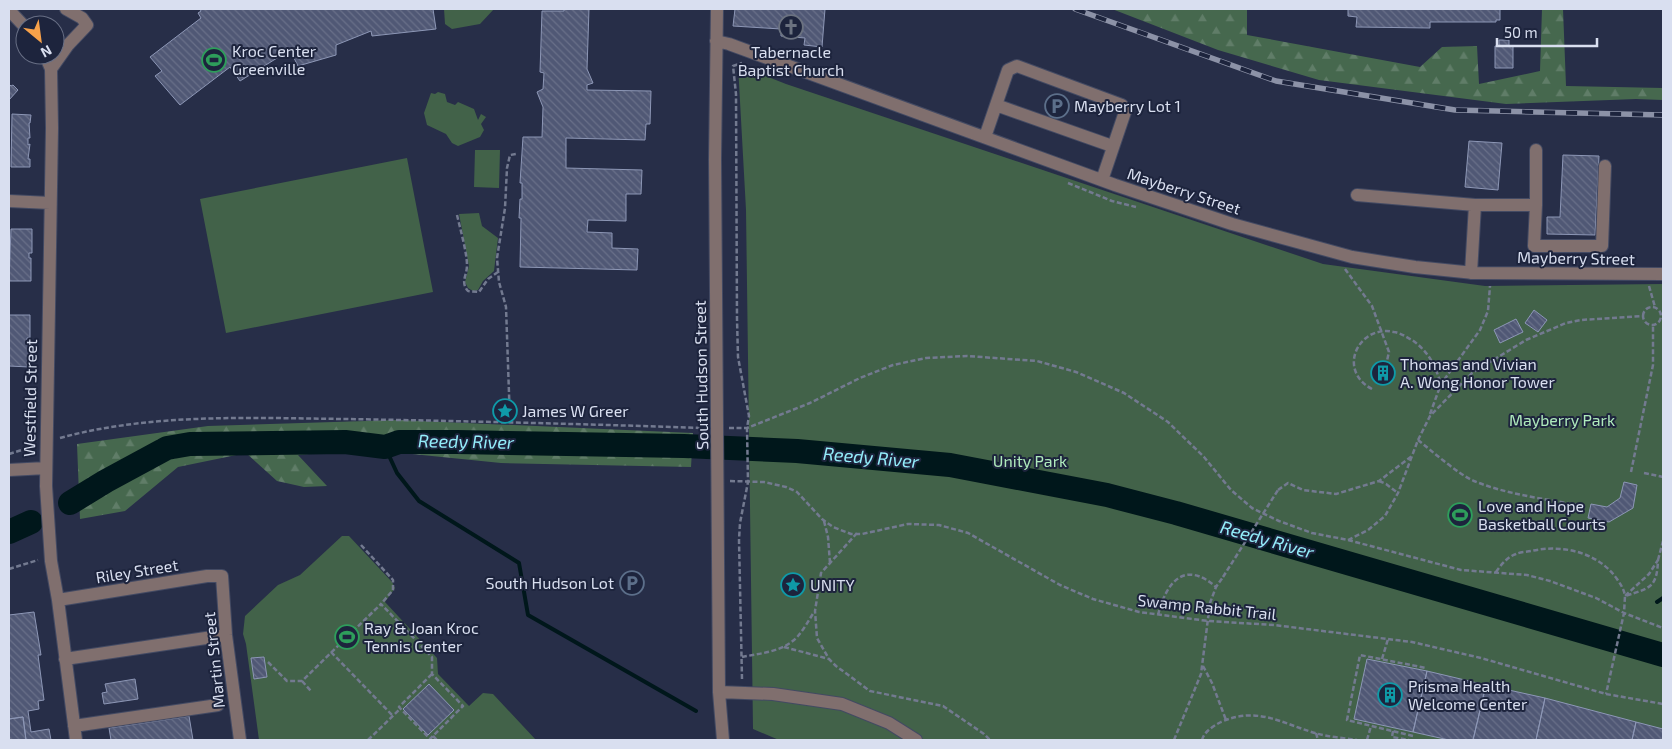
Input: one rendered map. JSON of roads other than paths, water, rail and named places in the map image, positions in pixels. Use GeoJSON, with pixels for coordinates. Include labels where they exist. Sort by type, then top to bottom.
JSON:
{"type":"FeatureCollection","features":[{"type":"Feature","properties":{"kind":"street"},"geometry":{"type":"LineString","coordinates":[[51,68],[68,45],[87,25],[82,18],[66,9]]}},
{"type":"Feature","properties":{"kind":"street","name":"South Hudson Street"},"geometry":{"type":"LineString","coordinates":[[717,9],[715,168],[719,480],[719,692],[723,740]]}},
{"type":"Feature","properties":{"kind":"street","name":"Mayberry Street"},"geometry":{"type":"LineString","coordinates":[[716,41],[729,44],[1102,180],[1232,224],[1352,257],[1415,267],[1471,272],[1663,274]]}},
{"type":"Feature","properties":{"kind":"street","name":"Westfield Street"},"geometry":{"type":"LineString","coordinates":[[50,65],[52,128],[46,468],[51,561],[58,600],[76,740]]}},
{"type":"Feature","properties":{"kind":"street"},"geometry":{"type":"LineString","coordinates":[[985,137],[1008,70],[1017,66],[1122,105],[1125,112],[1102,180]]}},
{"type":"Feature","properties":{"kind":"street"},"geometry":{"type":"LineString","coordinates":[[996,105],[1112,146]]}},
{"type":"Feature","properties":{"kind":"street"},"geometry":{"type":"LineString","coordinates":[[1536,150],[1534,246],[1602,246],[1605,166]]}},
{"type":"Feature","properties":{"kind":"street"},"geometry":{"type":"LineString","coordinates":[[1358,195],[1475,205],[1536,205]]}},
{"type":"Feature","properties":{"kind":"street"},"geometry":{"type":"LineString","coordinates":[[9,202],[50,203]]}},
{"type":"Feature","properties":{"kind":"street"},"geometry":{"type":"LineString","coordinates":[[1471,272],[1475,205]]}},
{"type":"Feature","properties":{"kind":"street"},"geometry":{"type":"LineString","coordinates":[[9,470],[46,468]]}},
{"type":"Feature","properties":{"kind":"street","name":"Riley Street"},"geometry":{"type":"LineString","coordinates":[[58,600],[207,576],[222,576]]}},
{"type":"Feature","properties":{"kind":"street","name":"Martin Street"},"geometry":{"type":"LineString","coordinates":[[222,576],[226,635],[240,740]]}},
{"type":"Feature","properties":{"kind":"street"},"geometry":{"type":"LineString","coordinates":[[65,659],[226,635]]}},
{"type":"Feature","properties":{"kind":"street"},"geometry":{"type":"LineString","coordinates":[[719,692],[773,694],[842,704],[889,723],[916,740]]}},
{"type":"Feature","properties":{"kind":"street"},"geometry":{"type":"LineString","coordinates":[[74,726],[218,705]]}},
{"type":"Feature","properties":{"kind":"waterway","name":"Reedy River"},"geometry":{"type":"LineString","coordinates":[[70,503],[167,448],[190,444],[345,442],[385,447],[399,442],[457,442],[684,446],[797,451],[950,465],[1107,495],[1176,513],[1663,655]]}},
{"type":"Feature","properties":{"kind":"waterway"},"geometry":{"type":"LineString","coordinates":[[385,447],[397,473],[419,501],[519,563],[528,615],[696,711]]}},
{"type":"Feature","properties":{"kind":"waterway","name":"Reedy River"},"geometry":{"type":"LineString","coordinates":[[9,532],[31,522]]}},
{"type":"Feature","properties":{"kind":"waterway"},"geometry":{"type":"LineString","coordinates":[[1657,602],[1663,598]]}},
{"type":"Feature","properties":{"kind":"railway"},"geometry":{"type":"LineString","coordinates":[[1075,9],[1276,81],[1455,110],[1663,115]]}},
{"type":"Feature","properties":{"kind":"place","name":"Tabernacle Baptist Church"},"geometry":{"type":"Point","coordinates":[791,27]}},
{"type":"Feature","properties":{"kind":"place","name":"Kroc Center Greenville"},"geometry":{"type":"Point","coordinates":[214,60]}},
{"type":"Feature","properties":{"kind":"place","name":"Mayberry Lot 1"},"geometry":{"type":"Point","coordinates":[1057,106]}},
{"type":"Feature","properties":{"kind":"place","name":"Thomas and Vivian A. Wong Honor Tower"},"geometry":{"type":"Point","coordinates":[1383,373]}},
{"type":"Feature","properties":{"kind":"place","name":"James W Greer"},"geometry":{"type":"Point","coordinates":[505,411]}},
{"type":"Feature","properties":{"kind":"place","name":"Love and Hope Basketball Courts"},"geometry":{"type":"Point","coordinates":[1460,515]}},
{"type":"Feature","properties":{"kind":"place","name":"South Hudson Lot"},"geometry":{"type":"Point","coordinates":[632,583]}},
{"type":"Feature","properties":{"kind":"place","name":"UNITY"},"geometry":{"type":"Point","coordinates":[793,585]}},
{"type":"Feature","properties":{"kind":"place","name":"Ray & Joan Kroc Tennis Center"},"geometry":{"type":"Point","coordinates":[347,637]}},
{"type":"Feature","properties":{"kind":"place","name":"Prisma Health Welcome Center"},"geometry":{"type":"Point","coordinates":[1390,695]}},
{"type":"Feature","properties":{"kind":"park label","name":"Mayberry Park"},"geometry":{"type":"Point","coordinates":[1562,420]}},
{"type":"Feature","properties":{"kind":"park label","name":"Unity Park"},"geometry":{"type":"Point","coordinates":[1030,461]}}]}
